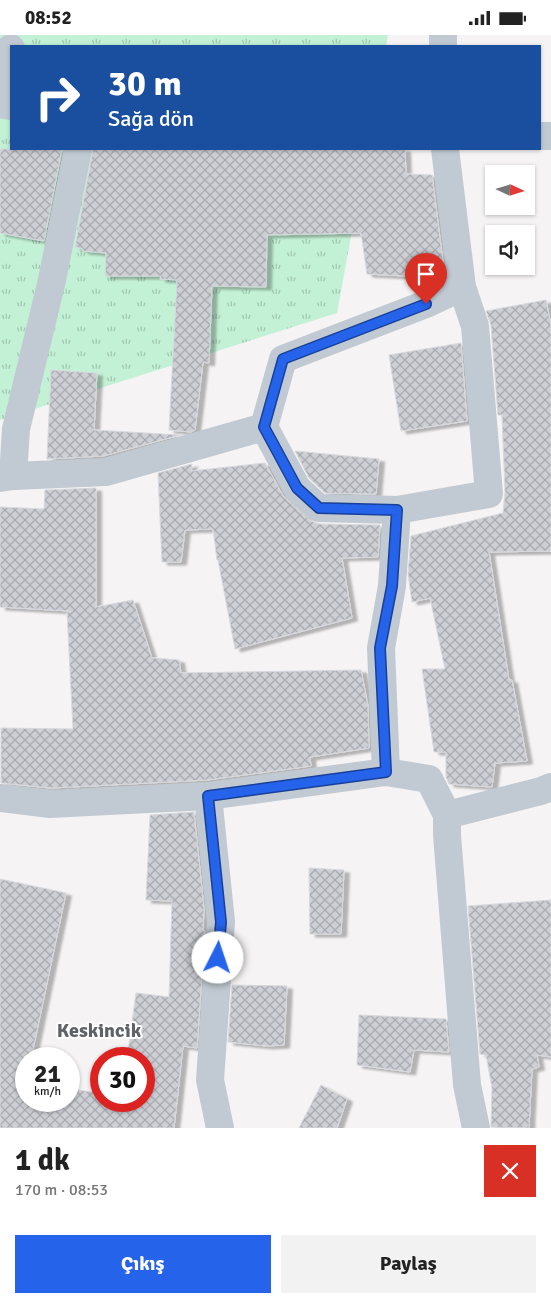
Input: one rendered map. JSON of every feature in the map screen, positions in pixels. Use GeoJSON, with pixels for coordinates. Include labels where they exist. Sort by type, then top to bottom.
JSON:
{"type":"FeatureCollection","features":[{"type":"Feature","properties":{"kind":"street"},"geometry":{"type":"LineString","coordinates":[[0,86],[10,51]]}},
{"type":"Feature","properties":{"kind":"street"},"geometry":{"type":"LineString","coordinates":[[78,150],[52,280],[6,477],[106,472],[264,427]]}},
{"type":"Feature","properties":{"kind":"street"},"geometry":{"type":"LineString","coordinates":[[445,150],[462,287],[475,326],[489,494],[397,510],[319,508],[297,488],[264,427],[283,359],[426,304],[462,287]]}},
{"type":"Feature","properties":{"kind":"street"},"geometry":{"type":"LineString","coordinates":[[386,772],[380,648],[392,586],[397,510]]}},
{"type":"Feature","properties":{"kind":"street"},"geometry":{"type":"LineString","coordinates":[[0,798],[50,804],[208,796],[386,772],[429,779],[447,815],[467,1085],[476,1128]]}},
{"type":"Feature","properties":{"kind":"street"},"geometry":{"type":"LineString","coordinates":[[447,815],[551,787]]}},
{"type":"Feature","properties":{"kind":"street"},"geometry":{"type":"LineString","coordinates":[[208,796],[221,922],[210,1081],[220,1128]]}},
{"type":"Feature","properties":{"kind":"green space"},"geometry":{"type":"Polygon","coordinates":[[[0,35],[388,35],[386,45],[10,45],[10,150],[367,150],[337,313],[0,420],[0,35]]]}},
{"type":"Feature","properties":{"kind":"building"},"geometry":{"type":"Polygon","coordinates":[[[0,149],[62,150],[44,241],[0,233],[0,149]]]}},
{"type":"Feature","properties":{"kind":"building"},"geometry":{"type":"Polygon","coordinates":[[[93,150],[405,150],[406,174],[432,175],[445,278],[367,274],[361,233],[267,235],[266,287],[212,286],[209,363],[203,362],[195,430],[191,432],[169,430],[177,280],[160,279],[161,276],[105,276],[106,253],[83,251],[83,249],[75,247],[93,150]]]}},
{"type":"Feature","properties":{"kind":"building"},"geometry":{"type":"Polygon","coordinates":[[[546,300],[551,326],[551,551],[489,552],[509,680],[512,680],[527,761],[495,763],[492,787],[449,784],[446,777],[446,752],[434,752],[422,669],[445,669],[430,598],[412,602],[408,574],[411,536],[503,513],[505,493],[502,415],[498,415],[491,325],[486,311],[546,300]]]}},
{"type":"Feature","properties":{"kind":"building"},"geometry":{"type":"Polygon","coordinates":[[[461,343],[467,421],[401,431],[389,355],[461,343]]]}},
{"type":"Feature","properties":{"kind":"building"},"geometry":{"type":"Polygon","coordinates":[[[51,370],[97,373],[94,430],[180,435],[103,456],[47,459],[51,370]]]}},
{"type":"Feature","properties":{"kind":"building"},"geometry":{"type":"Polygon","coordinates":[[[295,451],[379,459],[376,494],[325,493],[309,478],[295,451]]]}},
{"type":"Feature","properties":{"kind":"building"},"geometry":{"type":"Polygon","coordinates":[[[265,463],[283,496],[309,520],[319,524],[380,525],[378,557],[342,558],[352,618],[235,649],[217,560],[213,529],[185,530],[181,562],[162,562],[158,473],[192,464],[191,471],[265,463]]]}},
{"type":"Feature","properties":{"kind":"building"},"geometry":{"type":"Polygon","coordinates":[[[96,488],[96,607],[133,600],[152,658],[179,660],[181,673],[361,670],[368,706],[369,748],[310,757],[311,766],[207,780],[51,788],[1,783],[1,728],[73,729],[67,612],[70,611],[0,607],[0,507],[44,509],[45,490],[96,488]]]}},
{"type":"Feature","properties":{"kind":"building"},"geometry":{"type":"Polygon","coordinates":[[[194,812],[204,909],[203,931],[205,931],[197,1048],[183,1046],[174,1128],[0,1128],[0,879],[66,893],[34,1047],[15,1047],[15,1112],[80,1112],[80,1090],[90,1092],[90,1112],[155,1112],[155,1047],[129,1047],[136,993],[169,997],[172,901],[146,900],[150,815],[194,812]]]}},
{"type":"Feature","properties":{"kind":"building"},"geometry":{"type":"Polygon","coordinates":[[[309,868],[344,870],[341,934],[310,934],[309,868]]]}},
{"type":"Feature","properties":{"kind":"building"},"geometry":{"type":"Polygon","coordinates":[[[551,900],[551,1057],[537,1055],[539,1067],[532,1069],[529,1128],[491,1127],[492,1088],[486,1055],[480,1054],[468,906],[551,900]]]}},
{"type":"Feature","properties":{"kind":"building"},"geometry":{"type":"Polygon","coordinates":[[[232,985],[287,986],[284,1045],[267,1046],[228,1042],[232,985]]]}},
{"type":"Feature","properties":{"kind":"building"},"geometry":{"type":"Polygon","coordinates":[[[359,1015],[446,1019],[449,1052],[414,1050],[410,1072],[357,1065],[359,1015]]]}},
{"type":"Feature","properties":{"kind":"building"},"geometry":{"type":"Polygon","coordinates":[[[321,1085],[347,1099],[337,1128],[299,1128],[321,1085]]]}},
{"type":"Feature","properties":{"kind":"district","name":"Keskincik"},"geometry":{"type":"Point","coordinates":[99,1030]}},
{"type":"Feature","properties":{"kind":"route"},"geometry":{"type":"LineString","coordinates":[[218,958],[221,922],[208,796],[386,772],[380,648],[392,586],[397,510],[319,508],[297,488],[264,427],[283,359],[426,304]]}}]}
